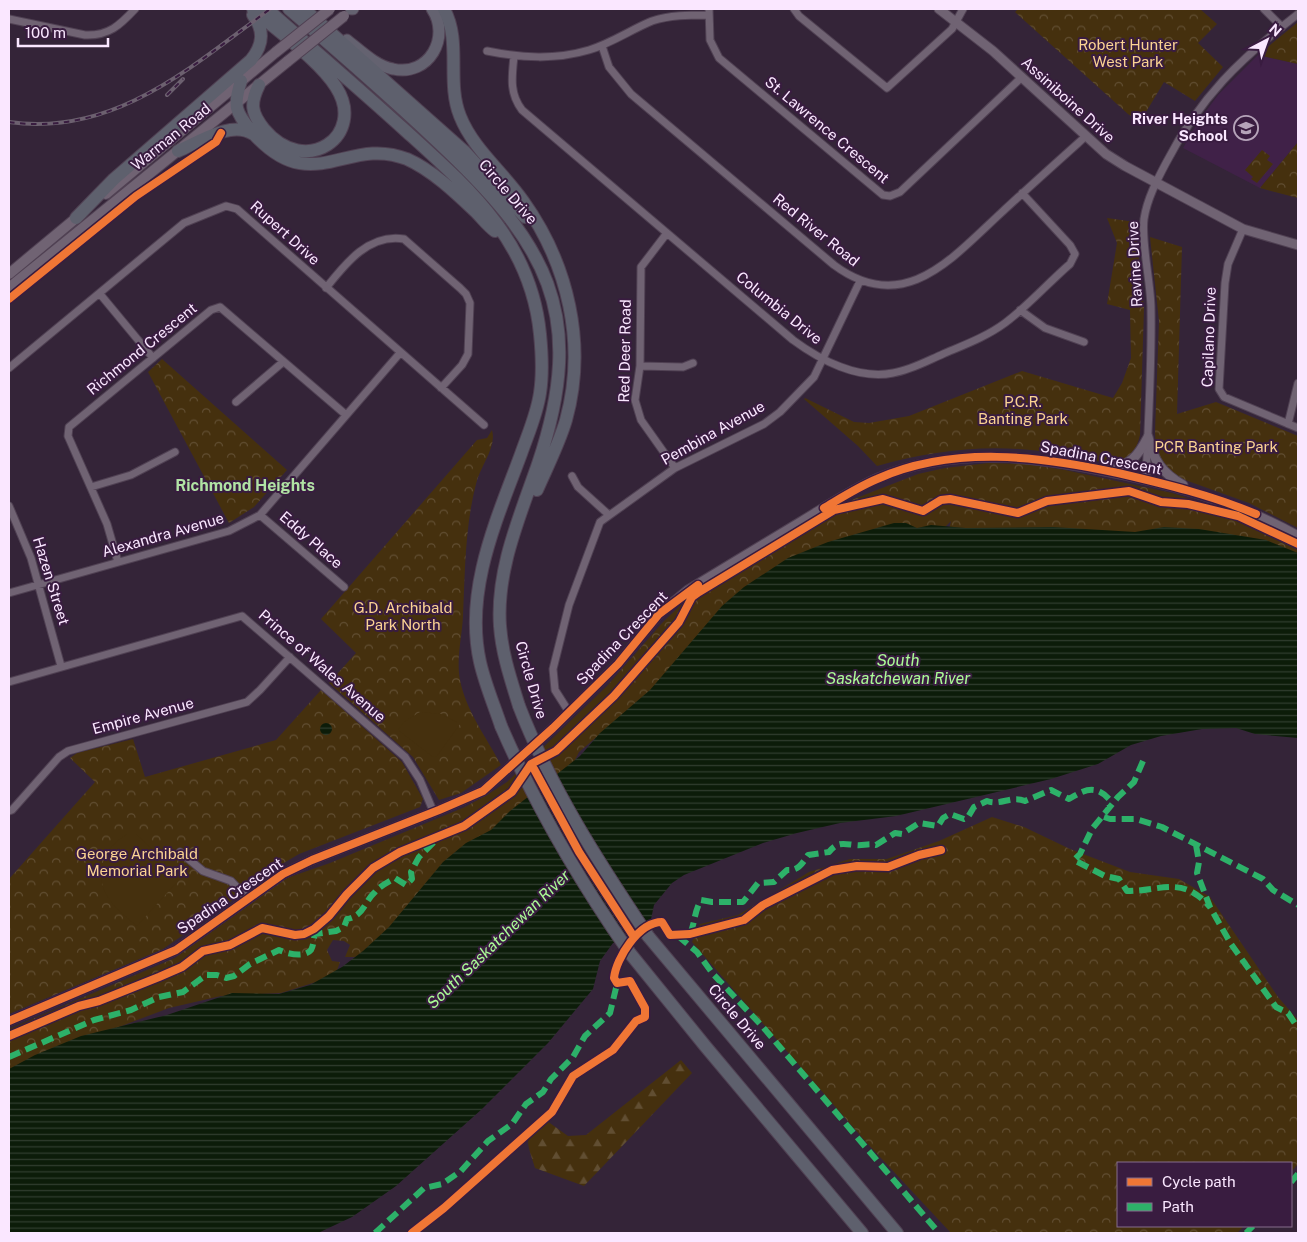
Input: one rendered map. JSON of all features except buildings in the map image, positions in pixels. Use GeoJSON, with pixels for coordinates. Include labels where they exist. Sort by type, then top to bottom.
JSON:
{"type":"FeatureCollection","features":[{"type":"Feature","properties":{"kind":"highway"},"geometry":{"type":"LineString","coordinates":[[76,218],[114,179],[251,60],[261,43],[262,32],[260,24],[249,9]]}},
{"type":"Feature","properties":{"kind":"highway"},"geometry":{"type":"LineString","coordinates":[[253,9],[331,80],[344,105],[341,128],[332,140],[318,150],[304,152],[282,146],[269,134],[253,113],[252,102],[259,85]]}},
{"type":"Feature","properties":{"kind":"highway","name":"Circle Drive"},"geometry":{"type":"LineString","coordinates":[[267,9],[436,159],[480,203],[510,240],[524,268],[538,315],[543,356],[540,394],[531,428],[489,540],[477,591],[476,626],[480,661],[501,726],[539,808],[600,910],[630,952],[706,1047],[862,1233]]}},
{"type":"Feature","properties":{"kind":"highway","name":"Circle Drive"},"geometry":{"type":"LineString","coordinates":[[289,9],[406,112],[489,192],[528,241],[543,270],[553,301],[559,336],[557,395],[542,453],[510,546],[500,591],[500,627],[503,649],[519,706],[536,746],[578,828],[648,936],[897,1233]]}},
{"type":"Feature","properties":{"kind":"highway"},"geometry":{"type":"LineString","coordinates":[[306,9],[402,94],[494,181],[532,227],[565,286]]}},
{"type":"Feature","properties":{"kind":"highway"},"geometry":{"type":"LineString","coordinates":[[306,9],[372,60],[387,68],[400,70],[420,65],[436,49],[440,31],[438,20],[432,9]]}},
{"type":"Feature","properties":{"kind":"highway"},"geometry":{"type":"LineString","coordinates":[[444,9],[452,34],[454,92],[460,116],[471,136],[510,183],[538,222],[555,257],[565,286],[574,325],[573,382],[566,420],[552,456],[510,546]]}},
{"type":"Feature","properties":{"kind":"highway"},"geometry":{"type":"LineString","coordinates":[[242,81],[235,105],[239,114],[257,137]]}},
{"type":"Feature","properties":{"kind":"highway"},"geometry":{"type":"LineString","coordinates":[[178,151],[216,134],[246,130],[276,154],[301,164],[324,164],[370,155],[392,155],[406,159],[434,176],[468,204],[491,228],[510,240]]}},
{"type":"Feature","properties":{"kind":"main road","name":"Warman Road"},"geometry":{"type":"LineString","coordinates":[[9,274],[330,9]]}},
{"type":"Feature","properties":{"kind":"main road","name":"Warman Road"},"geometry":{"type":"LineString","coordinates":[[9,288],[350,11]]}},
{"type":"Feature","properties":{"kind":"street"},"geometry":{"type":"LineString","coordinates":[[9,19],[86,36],[115,29],[135,9]]}},
{"type":"Feature","properties":{"kind":"street"},"geometry":{"type":"LineString","coordinates":[[794,9],[799,16],[887,88],[952,29],[963,9]]}},
{"type":"Feature","properties":{"kind":"street","name":"Assiniboine Drive"},"geometry":{"type":"LineString","coordinates":[[939,9],[1022,77],[1106,154],[1155,184],[1243,229],[1298,245]]}},
{"type":"Feature","properties":{"kind":"street"},"geometry":{"type":"LineString","coordinates":[[1264,9],[1282,26]]}},
{"type":"Feature","properties":{"kind":"street"},"geometry":{"type":"LineString","coordinates":[[488,51],[514,56],[564,56],[602,46],[660,19],[709,12]]}},
{"type":"Feature","properties":{"kind":"street","name":"St. Lawrence Crescent"},"geometry":{"type":"LineString","coordinates":[[709,12],[710,40],[720,58],[883,195],[900,192],[1022,77]]}},
{"type":"Feature","properties":{"kind":"street","name":"Ravine Drive"},"geometry":{"type":"LineString","coordinates":[[1146,480],[1152,308],[1144,220],[1155,184],[1183,132],[1210,94],[1235,66],[1298,14]]}},
{"type":"Feature","properties":{"kind":"street","name":"Red River Road"},"geometry":{"type":"LineString","coordinates":[[602,46],[609,67],[631,94],[834,266],[871,284],[895,285],[928,276],[942,268],[1086,136]]}},
{"type":"Feature","properties":{"kind":"street","name":"Columbia Drive"},"geometry":{"type":"LineString","coordinates":[[514,56],[511,84],[516,101],[522,110],[793,340],[824,360],[872,374],[892,374],[912,368],[976,341],[1020,310],[1070,264],[1075,254],[1070,245],[1022,194]]}},
{"type":"Feature","properties":{"kind":"street","name":"Rupert Drive"},"geometry":{"type":"LineString","coordinates":[[9,368],[184,223],[226,206],[237,210],[484,425]]}},
{"type":"Feature","properties":{"kind":"street","name":"Capilano Drive"},"geometry":{"type":"LineString","coordinates":[[1243,229],[1228,264],[1225,283],[1219,389],[1224,397],[1298,428]]}},
{"type":"Feature","properties":{"kind":"street","name":"Red Deer Road"},"geometry":{"type":"LineString","coordinates":[[667,233],[641,267],[640,366],[635,390],[636,408],[641,420],[674,468]]}},
{"type":"Feature","properties":{"kind":"street"},"geometry":{"type":"LineString","coordinates":[[326,288],[354,254],[363,248],[394,237],[404,239],[460,288],[466,294],[470,303],[468,354],[462,365],[441,388]]}},
{"type":"Feature","properties":{"kind":"street","name":"Pembina Avenue"},"geometry":{"type":"LineString","coordinates":[[569,712],[555,690],[553,678],[554,664],[569,606],[600,522],[674,468],[764,424],[803,389],[814,377],[824,360],[860,280]]}},
{"type":"Feature","properties":{"kind":"street"},"geometry":{"type":"LineString","coordinates":[[100,294],[153,358]]}},
{"type":"Feature","properties":{"kind":"street","name":"Richmond Crescent"},"geometry":{"type":"LineString","coordinates":[[118,562],[107,524],[68,436],[69,427],[211,310],[220,307],[345,414]]}},
{"type":"Feature","properties":{"kind":"street"},"geometry":{"type":"LineString","coordinates":[[1020,310],[1045,328],[1084,342]]}},
{"type":"Feature","properties":{"kind":"street","name":"Alexandra Avenue"},"geometry":{"type":"LineString","coordinates":[[9,593],[229,532],[260,515],[345,414],[400,353]]}},
{"type":"Feature","properties":{"kind":"street"},"geometry":{"type":"LineString","coordinates":[[236,402],[284,362]]}},
{"type":"Feature","properties":{"kind":"street"},"geometry":{"type":"LineString","coordinates":[[640,366],[683,367],[693,363]]}},
{"type":"Feature","properties":{"kind":"street"},"geometry":{"type":"LineString","coordinates":[[1288,424],[1298,383]]}},
{"type":"Feature","properties":{"kind":"street"},"geometry":{"type":"LineString","coordinates":[[1091,468],[1118,467],[1128,464],[1139,454],[1148,438]]}},
{"type":"Feature","properties":{"kind":"street"},"geometry":{"type":"LineString","coordinates":[[1148,438],[1151,452],[1159,467],[1191,491]]}},
{"type":"Feature","properties":{"kind":"street"},"geometry":{"type":"LineString","coordinates":[[91,487],[131,475],[175,452]]}},
{"type":"Feature","properties":{"kind":"street","name":"Spadina Crescent"},"geometry":{"type":"LineString","coordinates":[[9,1021],[164,957],[283,874],[312,860],[434,813],[483,791],[618,664],[659,614],[682,595],[846,494],[878,478],[920,466],[951,460],[999,457],[1033,458],[1091,468],[1191,491],[1251,512],[1298,536]]}},
{"type":"Feature","properties":{"kind":"street"},"geometry":{"type":"LineString","coordinates":[[572,476],[578,487],[609,515]]}},
{"type":"Feature","properties":{"kind":"street","name":"Hazen Street"},"geometry":{"type":"LineString","coordinates":[[9,506],[24,539],[39,585],[61,666]]}},
{"type":"Feature","properties":{"kind":"street","name":"Eddy Place"},"geometry":{"type":"LineString","coordinates":[[260,515],[344,586]]}},
{"type":"Feature","properties":{"kind":"street","name":"Prince of Wales Avenue"},"geometry":{"type":"LineString","coordinates":[[9,682],[242,616],[405,756],[420,780],[434,813]]}},
{"type":"Feature","properties":{"kind":"street","name":"Empire Avenue"},"geometry":{"type":"LineString","coordinates":[[9,811],[18,804],[59,757],[68,752],[247,702],[290,656]]}},
{"type":"Feature","properties":{"kind":"street"},"geometry":{"type":"LineString","coordinates":[[180,852],[206,873],[231,881],[248,899]]}},
{"type":"Feature","properties":{"kind":"shaded area","name":"River Heights School"},"geometry":{"type":"Polygon","coordinates":[[[1258,55],[1298,64],[1298,142],[1260,188],[1183,148],[1198,122],[1218,95],[1258,55]]]}},
{"type":"Feature","properties":{"kind":"green space","name":"Robert Hunter West Park"},"geometry":{"type":"Polygon","coordinates":[[[1018,9],[1200,9],[1217,24],[1198,43],[1223,67],[1195,101],[1164,82],[1140,122],[1128,114],[1015,12],[1018,9]]]}},
{"type":"Feature","properties":{"kind":"green space"},"geometry":{"type":"Polygon","coordinates":[[[1298,22],[1298,64],[1258,55],[1298,22]]]}},
{"type":"Feature","properties":{"kind":"green space"},"geometry":{"type":"Polygon","coordinates":[[[1298,142],[1298,198],[1260,188],[1298,142]]]}},
{"type":"Feature","properties":{"kind":"green space"},"geometry":{"type":"Polygon","coordinates":[[[1262,150],[1270,156],[1267,160],[1273,164],[1257,183],[1251,179],[1253,177],[1245,170],[1262,150]]]}},
{"type":"Feature","properties":{"kind":"green space","name":"P.C.R. Banting Park"},"geometry":{"type":"Polygon","coordinates":[[[1107,218],[1135,222],[1144,308],[1140,435],[1134,451],[1128,457],[1120,461],[1103,462],[1040,451],[999,448],[937,453],[877,466],[858,446],[804,399],[854,422],[869,423],[909,416],[1022,371],[1113,398],[1122,383],[1131,358],[1130,310],[1107,304],[1117,243],[1107,218]]]}},
{"type":"Feature","properties":{"kind":"green space","name":"PCR Banting Park"},"geometry":{"type":"Polygon","coordinates":[[[1150,237],[1182,247],[1177,414],[1216,402],[1298,436],[1298,528],[1249,503],[1174,476],[1164,467],[1156,450],[1159,321],[1150,237]]]}},
{"type":"Feature","properties":{"kind":"green space"},"geometry":{"type":"Polygon","coordinates":[[[162,359],[287,470],[254,507],[229,523],[148,372],[162,359]]]}},
{"type":"Feature","properties":{"kind":"green space","name":"G.D. Archibald Park North"},"geometry":{"type":"Polygon","coordinates":[[[492,430],[492,444],[478,477],[472,500],[466,549],[459,672],[467,703],[501,765],[461,793],[439,800],[413,757],[329,683],[356,653],[321,619],[477,440],[487,438],[492,430]]]}},
{"type":"Feature","properties":{"kind":"green space"},"geometry":{"type":"Polygon","coordinates":[[[988,463],[1025,464],[1065,470],[1172,493],[1241,515],[1298,546],[1298,561],[949,530],[951,521],[941,531],[661,682],[579,752],[573,764],[373,950],[355,957],[345,957],[350,945],[344,941],[333,940],[327,950],[332,961],[340,962],[335,976],[281,993],[221,996],[169,1008],[61,1049],[9,1076],[9,1029],[175,958],[287,878],[330,863],[465,807],[507,782],[607,686],[663,622],[686,600],[854,499],[918,474],[945,468],[988,463]]]}},
{"type":"Feature","properties":{"kind":"green space","name":"George Archibald Memorial Park"},"geometry":{"type":"Polygon","coordinates":[[[321,690],[402,762],[423,799],[420,807],[299,854],[267,873],[225,906],[163,949],[9,1014],[9,879],[95,782],[70,758],[77,753],[133,739],[145,777],[276,740],[321,690]]]}},
{"type":"Feature","properties":{"kind":"green space"},"geometry":{"type":"Polygon","coordinates":[[[420,712],[441,714],[460,724],[437,756],[433,757],[398,730],[404,722],[420,712]]]}},
{"type":"Feature","properties":{"kind":"green space"},"geometry":{"type":"Polygon","coordinates":[[[992,817],[1024,827],[1070,849],[1130,872],[1179,879],[1210,897],[1278,997],[1298,1020],[1298,1164],[1292,1171],[1292,1162],[1117,1162],[1117,1227],[1243,1227],[1237,1233],[951,1233],[866,1142],[692,942],[700,924],[738,915],[809,872],[850,859],[887,859],[939,841],[992,817]]]}},
{"type":"Feature","properties":{"kind":"green space"},"geometry":{"type":"Polygon","coordinates":[[[127,834],[136,834],[178,875],[178,881],[137,926],[109,899],[102,883],[103,863],[109,850],[127,834]]]}},
{"type":"Feature","properties":{"kind":"green space"},"geometry":{"type":"Polygon","coordinates":[[[681,1060],[692,1073],[584,1186],[535,1168],[528,1140],[533,1132],[547,1121],[568,1136],[586,1135],[681,1060]]]}},
{"type":"Feature","properties":{"kind":"water","name":"South Saskatchewan River"},"geometry":{"type":"Polygon","coordinates":[[[894,523],[906,523],[917,528],[931,525],[966,528],[1053,527],[1135,532],[1164,527],[1199,529],[1266,540],[1298,553],[1298,738],[1255,734],[1236,728],[1202,729],[1161,736],[1131,745],[1098,764],[1051,779],[896,816],[840,823],[797,833],[763,843],[684,875],[672,883],[654,905],[650,924],[613,943],[600,961],[593,989],[548,1043],[482,1109],[396,1186],[352,1217],[318,1233],[9,1233],[9,1069],[35,1055],[81,1036],[167,1015],[232,993],[279,994],[310,985],[342,967],[389,927],[443,862],[466,843],[491,830],[510,811],[580,756],[600,733],[650,690],[722,606],[744,587],[788,558],[828,542],[894,523]]]}},
{"type":"Feature","properties":{"kind":"water"},"geometry":{"type":"Polygon","coordinates":[[[324,723],[328,723],[332,729],[328,735],[324,735],[320,731],[320,727],[324,723]]]}},
{"type":"Feature","properties":{"kind":"railway"},"geometry":{"type":"LineString","coordinates":[[9,122],[47,124],[83,119],[117,108],[149,93],[180,74],[270,9]]}},
{"type":"Feature","properties":{"kind":"railway"},"geometry":{"type":"LineString","coordinates":[[167,95],[183,79]]}},
{"type":"Feature","properties":{"kind":"marked path"},"geometry":{"type":"LineString","coordinates":[[1143,761],[1134,782],[1118,797],[1092,829],[1080,854],[1074,860],[1105,876],[1119,879],[1127,891],[1171,887],[1181,888],[1200,897],[1210,907]]}},
{"type":"Feature","properties":{"kind":"marked path"},"geometry":{"type":"LineString","coordinates":[[690,934],[701,900],[743,902],[758,883],[774,882],[787,870],[799,866],[808,855],[829,852],[838,845],[876,845],[895,833],[902,834],[919,823],[938,826],[943,818],[950,814],[964,819],[968,817],[974,807],[987,801],[997,802],[1015,799],[1025,801],[1051,790],[1069,799],[1085,791],[1099,791],[1109,799],[1110,808]]}},
{"type":"Feature","properties":{"kind":"marked path"},"geometry":{"type":"LineString","coordinates":[[1104,817],[1110,819],[1136,819],[1162,827],[1263,879],[1273,890],[1298,905]]}},
{"type":"Feature","properties":{"kind":"marked path"},"geometry":{"type":"LineString","coordinates":[[9,1057],[94,1020],[131,1010],[159,997],[183,992],[206,975],[217,975],[226,978],[234,976],[250,964],[279,950],[296,954],[308,952],[312,948],[315,934],[336,931],[344,927],[347,919],[357,915],[371,896],[382,886],[395,878],[406,885],[412,879],[411,872],[419,857],[436,840]]}},
{"type":"Feature","properties":{"kind":"marked path"},"geometry":{"type":"LineString","coordinates":[[1196,845],[1199,862],[1197,873],[1210,907],[1231,944],[1276,1007],[1288,1013],[1298,1028]]}},
{"type":"Feature","properties":{"kind":"marked path"},"geometry":{"type":"LineString","coordinates":[[678,936],[697,952],[713,974],[762,1026],[939,1233]]}},
{"type":"Feature","properties":{"kind":"marked path"},"geometry":{"type":"LineString","coordinates":[[375,1233],[424,1188],[442,1184],[461,1171],[488,1141],[512,1124],[526,1104],[543,1092],[551,1079],[573,1057],[585,1036],[610,1013],[616,988],[623,984]]}},
{"type":"Feature","properties":{"kind":"marked path"},"geometry":{"type":"LineString","coordinates":[[1292,1181],[1298,1174]]}},
{"type":"Feature","properties":{"kind":"marked path"},"geometry":{"type":"LineString","coordinates":[[1246,1233],[1252,1227]]}},
{"type":"Feature","properties":{"kind":"cycle path"},"geometry":{"type":"LineString","coordinates":[[9,299],[136,196],[216,142],[221,133]]}},
{"type":"Feature","properties":{"kind":"cycle path"},"geometry":{"type":"LineString","coordinates":[[824,508],[870,482],[906,468],[936,461],[997,457],[1028,458],[1118,473],[1205,496],[1256,514]]}},
{"type":"Feature","properties":{"kind":"cycle path"},"geometry":{"type":"LineString","coordinates":[[9,1036],[79,1006],[99,1001],[159,977],[182,967],[203,951],[230,945],[262,928],[295,935],[304,934],[314,929],[329,916],[347,894],[373,868],[400,852],[464,826],[512,792],[531,764],[556,751],[614,696],[679,622],[692,597],[834,510],[883,499],[923,511],[941,500],[950,499],[1018,513],[1047,501],[1129,491],[1161,502],[1188,504],[1238,516],[1298,544]]}},
{"type":"Feature","properties":{"kind":"cycle path"},"geometry":{"type":"LineString","coordinates":[[9,1021],[176,950],[283,874],[312,860],[483,791],[553,728],[618,664],[659,614],[698,585]]}},
{"type":"Feature","properties":{"kind":"cycle path"},"geometry":{"type":"LineString","coordinates":[[534,769],[579,852],[632,934]]}},
{"type":"Feature","properties":{"kind":"cycle path"},"geometry":{"type":"LineString","coordinates":[[412,1233],[444,1208],[552,1112],[573,1076],[613,1050],[636,1021],[645,1017],[645,1008],[630,981],[617,983],[614,978],[624,951],[637,934],[645,928],[662,922],[670,935],[690,934],[744,920],[763,905],[832,870],[857,866],[888,867],[919,855],[941,850]]}},
{"type":"Feature","properties":{"kind":"place","name":"River Heights School"},"geometry":{"type":"Point","coordinates":[1246,128]}},
{"type":"Feature","properties":{"kind":"district","name":"Richmond Heights"},"geometry":{"type":"Point","coordinates":[245,485]}}]}
